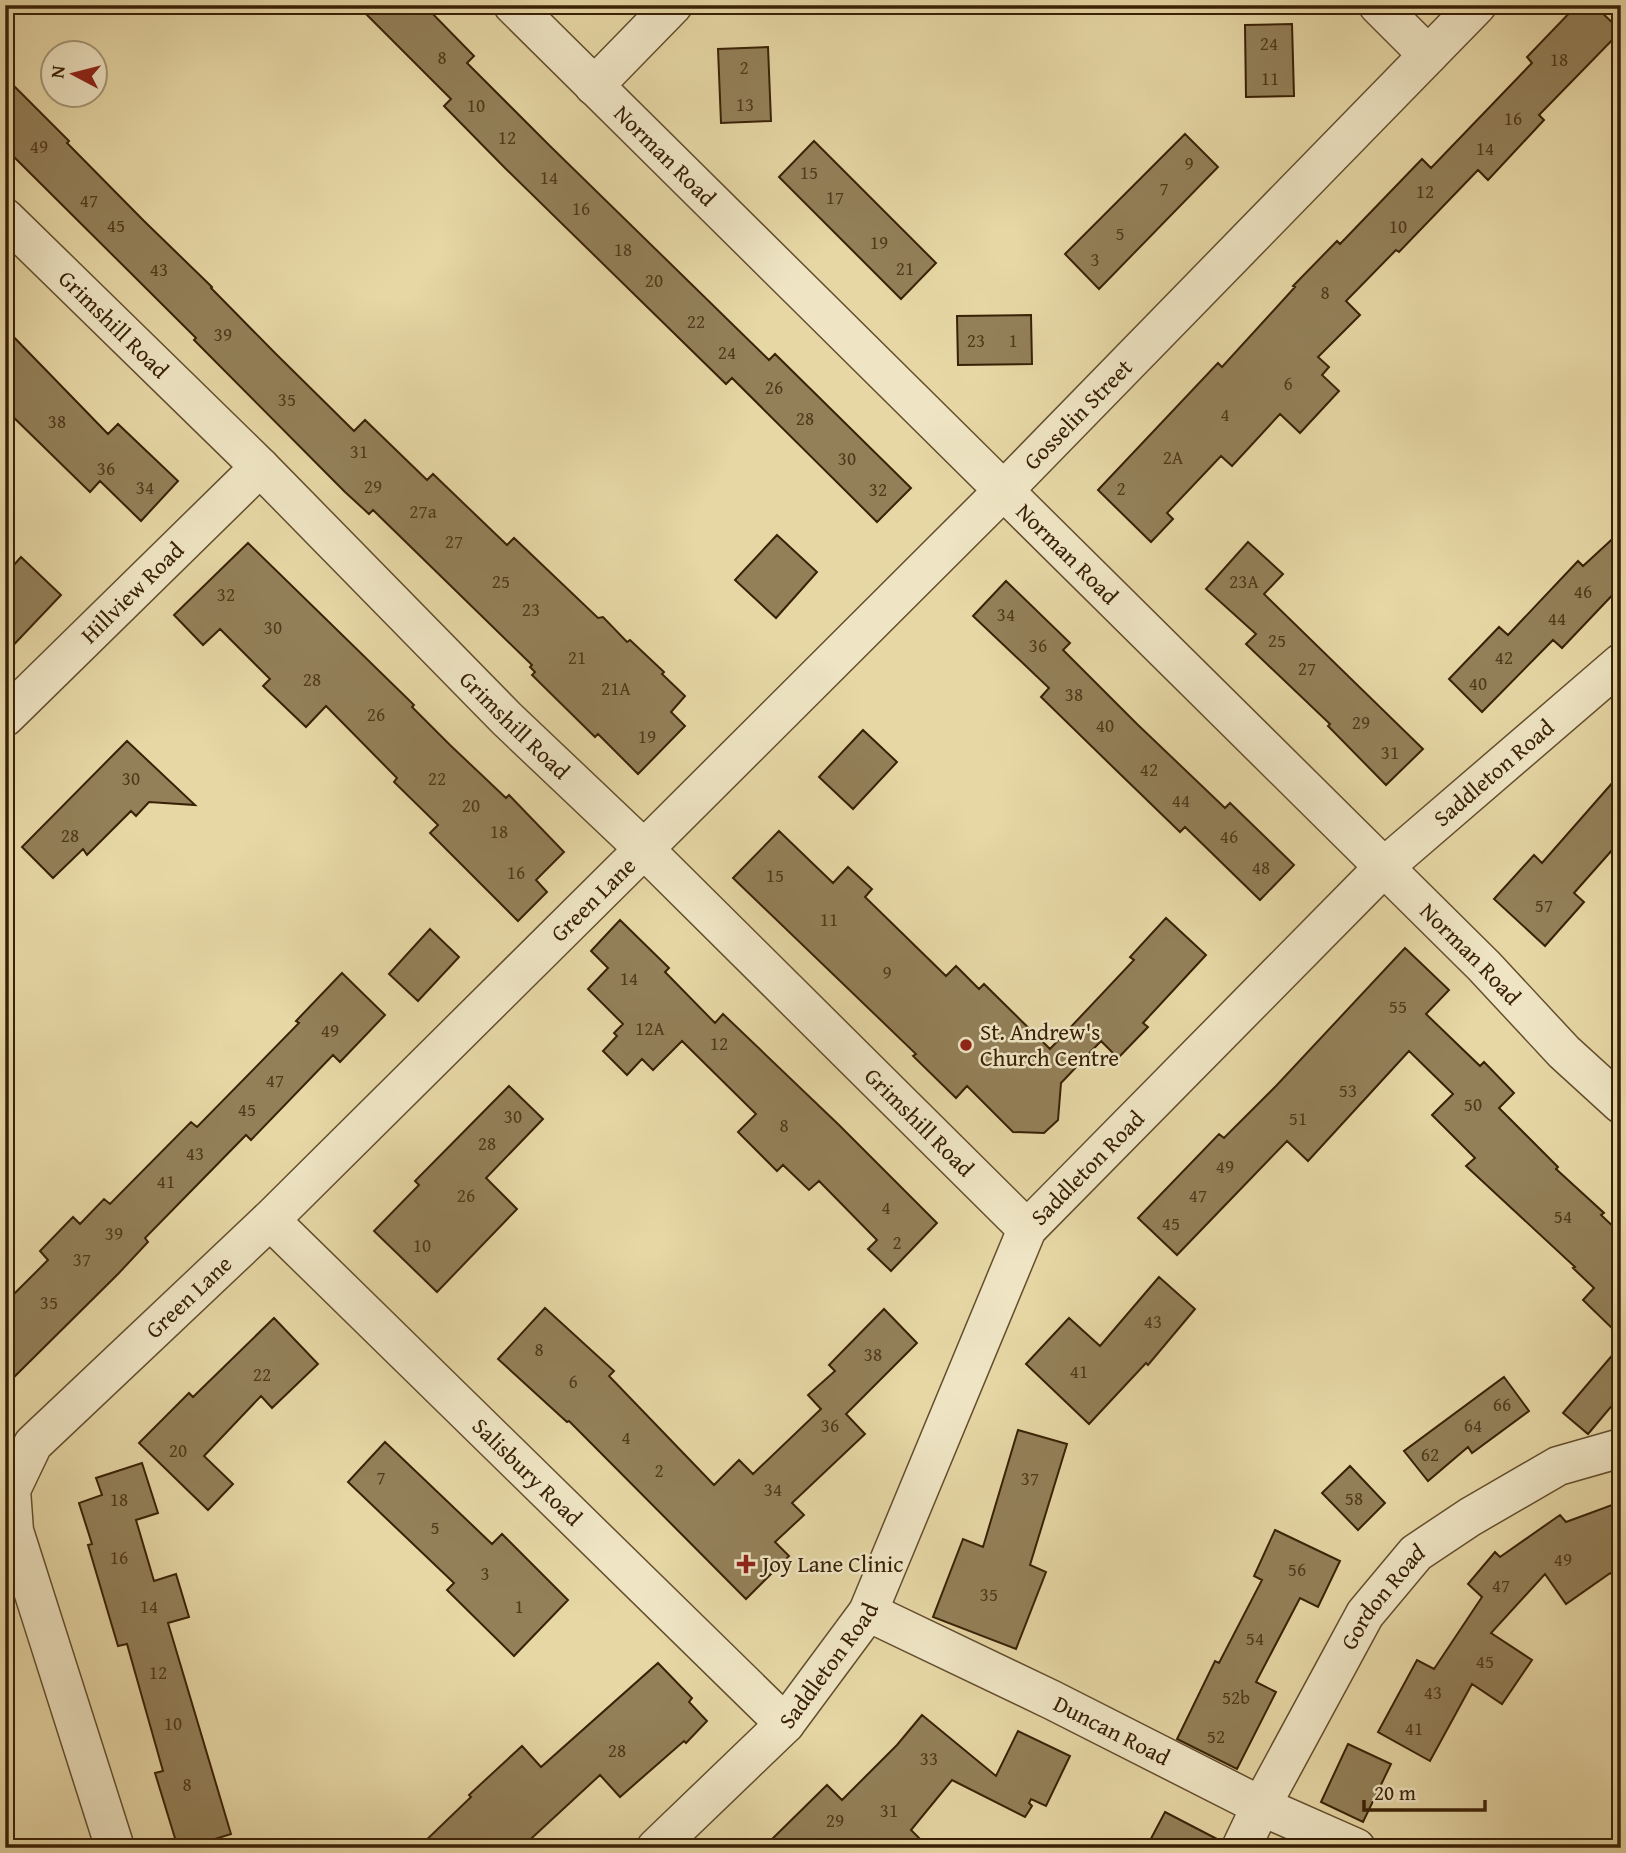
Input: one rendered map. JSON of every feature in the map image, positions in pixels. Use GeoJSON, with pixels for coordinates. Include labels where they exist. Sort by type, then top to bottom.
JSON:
{"type":"FeatureCollection","features":[{"type":"Feature","properties":{"kind":"street","name":"Norman Road"},"geometry":{"type":"LineString","coordinates":[[513,5],[1484,966],[1564,1052],[1621,1104]]}},
{"type":"Feature","properties":{"kind":"street"},"geometry":{"type":"LineString","coordinates":[[594,86],[673,5]]}},
{"type":"Feature","properties":{"kind":"street"},"geometry":{"type":"LineString","coordinates":[[1378,5],[1428,55]]}},
{"type":"Feature","properties":{"kind":"street","name":"Gosselin Street"},"geometry":{"type":"LineString","coordinates":[[644,849],[1004,490],[1477,5]]}},
{"type":"Feature","properties":{"kind":"street","name":"Grimshill Road"},"geometry":{"type":"LineString","coordinates":[[5,218],[260,467],[507,719],[644,849],[1027,1229]]}},
{"type":"Feature","properties":{"kind":"street","name":"Hillview Road"},"geometry":{"type":"LineString","coordinates":[[5,717],[260,467]]}},
{"type":"Feature","properties":{"kind":"street","name":"Saddleton Road"},"geometry":{"type":"LineString","coordinates":[[656,1848],[785,1724],[868,1612],[1027,1229],[1384,867],[1621,663]]}},
{"type":"Feature","properties":{"kind":"street","name":"Green Lane"},"geometry":{"type":"LineString","coordinates":[[115,1848],[14,1531],[11,1490],[33,1444],[270,1220],[644,849]]}},
{"type":"Feature","properties":{"kind":"street","name":"Salisbury Road"},"geometry":{"type":"LineString","coordinates":[[270,1220],[785,1724]]}},
{"type":"Feature","properties":{"kind":"street","name":"Gordon Road"},"geometry":{"type":"LineString","coordinates":[[1241,1848],[1365,1615],[1416,1553],[1470,1517],[1558,1466],[1621,1448]]}},
{"type":"Feature","properties":{"kind":"street","name":"Duncan Road"},"geometry":{"type":"LineString","coordinates":[[868,1612],[1052,1700],[1261,1806],[1356,1848]]}},
{"type":"Feature","properties":{"kind":"building"},"geometry":{"type":"Polygon","coordinates":[[[357,5],[424,5],[474,56],[467,63],[550,146],[769,360],[775,354],[911,488],[877,522],[732,378],[726,384],[506,169],[444,106],[451,99],[357,5]]]}},
{"type":"Feature","properties":{"kind":"building"},"geometry":{"type":"Polygon","coordinates":[[[1577,5],[1594,5],[1621,31],[1539,115],[1544,120],[1488,180],[1478,170],[1399,252],[1396,250],[1346,301],[1360,315],[1318,357],[1329,367],[1322,375],[1339,391],[1300,433],[1280,414],[1232,466],[1221,456],[1167,513],[1173,519],[1151,542],[1098,490],[1218,363],[1222,367],[1295,287],[1293,286],[1337,241],[1340,244],[1422,159],[1431,168],[1532,63],[1527,57],[1577,5]]]}},
{"type":"Feature","properties":{"kind":"building"},"geometry":{"type":"Polygon","coordinates":[[[1292,24],[1294,96],[1246,97],[1245,25],[1292,24]]]}},
{"type":"Feature","properties":{"kind":"building"},"geometry":{"type":"Polygon","coordinates":[[[768,47],[771,121],[721,123],[718,49],[768,47]]]}},
{"type":"Feature","properties":{"kind":"building"},"geometry":{"type":"Polygon","coordinates":[[[5,77],[69,141],[67,143],[354,431],[365,420],[427,480],[433,474],[507,545],[514,538],[598,618],[603,617],[627,642],[630,640],[664,672],[662,674],[685,696],[671,712],[685,726],[638,774],[598,734],[595,737],[532,675],[535,672],[530,667],[532,665],[373,510],[369,514],[345,492],[194,340],[196,338],[5,148],[5,77]]]}},
{"type":"Feature","properties":{"kind":"building"},"geometry":{"type":"Polygon","coordinates":[[[1185,134],[1218,167],[1099,289],[1065,254],[1185,134]]]}},
{"type":"Feature","properties":{"kind":"building"},"geometry":{"type":"Polygon","coordinates":[[[814,141],[936,263],[901,299],[779,177],[814,141]]]}},
{"type":"Feature","properties":{"kind":"building"},"geometry":{"type":"Polygon","coordinates":[[[1031,315],[1032,364],[958,365],[957,316],[1031,315]]]}},
{"type":"Feature","properties":{"kind":"building"},"geometry":{"type":"Polygon","coordinates":[[[5,328],[108,434],[118,424],[178,481],[141,521],[100,481],[90,492],[5,409],[5,328]]]}},
{"type":"Feature","properties":{"kind":"building"},"geometry":{"type":"Polygon","coordinates":[[[1621,531],[1621,586],[1562,648],[1553,640],[1482,712],[1449,679],[1499,627],[1508,635],[1578,561],[1583,566],[1621,531]]]}},
{"type":"Feature","properties":{"kind":"building"},"geometry":{"type":"Polygon","coordinates":[[[777,535],[817,572],[776,618],[735,580],[777,535]]]}},
{"type":"Feature","properties":{"kind":"building"},"geometry":{"type":"Polygon","coordinates":[[[1248,542],[1283,574],[1264,594],[1423,749],[1386,785],[1328,726],[1330,724],[1246,644],[1256,634],[1206,589],[1248,542]]]}},
{"type":"Feature","properties":{"kind":"building"},"geometry":{"type":"Polygon","coordinates":[[[248,543],[414,705],[412,707],[450,745],[506,798],[509,795],[564,852],[536,880],[547,892],[518,921],[430,833],[438,825],[394,782],[397,778],[326,706],[306,727],[263,686],[270,679],[220,629],[203,645],[174,615],[248,543]]]}},
{"type":"Feature","properties":{"kind":"building"},"geometry":{"type":"Polygon","coordinates":[[[21,557],[61,595],[5,654],[5,575],[21,557]]]}},
{"type":"Feature","properties":{"kind":"building"},"geometry":{"type":"Polygon","coordinates":[[[1006,581],[1070,643],[1063,650],[1137,724],[1225,808],[1230,803],[1294,865],[1260,900],[1185,827],[1180,832],[1041,697],[1049,688],[973,616],[1006,581]]]}},
{"type":"Feature","properties":{"kind":"building"},"geometry":{"type":"Polygon","coordinates":[[[863,730],[897,762],[853,809],[819,777],[863,730]]]}},
{"type":"Feature","properties":{"kind":"building"},"geometry":{"type":"Polygon","coordinates":[[[127,741],[195,805],[149,802],[136,816],[131,811],[87,855],[83,849],[53,878],[22,847],[127,741]]]}},
{"type":"Feature","properties":{"kind":"building"},"geometry":{"type":"Polygon","coordinates":[[[1621,773],[1621,840],[1574,893],[1584,902],[1545,946],[1494,899],[1534,855],[1542,863],[1621,773]]]}},
{"type":"Feature","properties":{"kind":"building"},"geometry":{"type":"Polygon","coordinates":[[[779,831],[833,883],[848,867],[872,889],[865,897],[946,976],[956,966],[979,989],[984,984],[1050,1049],[1134,960],[1130,957],[1166,918],[1206,955],[1143,1023],[1148,1027],[1118,1058],[1101,1041],[1061,1083],[1058,1120],[1044,1133],[1013,1132],[967,1086],[956,1098],[913,1056],[916,1054],[733,878],[779,831]]]}},
{"type":"Feature","properties":{"kind":"building"},"geometry":{"type":"Polygon","coordinates":[[[620,920],[669,968],[665,972],[715,1023],[723,1014],[937,1223],[891,1271],[868,1249],[877,1240],[819,1181],[809,1190],[783,1165],[777,1171],[738,1132],[756,1114],[682,1041],[653,1070],[642,1059],[627,1075],[603,1051],[617,1036],[614,1033],[623,1024],[588,989],[608,968],[591,951],[620,920]]]}},
{"type":"Feature","properties":{"kind":"building"},"geometry":{"type":"Polygon","coordinates":[[[430,929],[459,957],[418,1001],[389,974],[430,929]]]}},
{"type":"Feature","properties":{"kind":"building"},"geometry":{"type":"Polygon","coordinates":[[[1405,948],[1449,990],[1426,1014],[1480,1066],[1484,1062],[1514,1093],[1499,1108],[1558,1167],[1556,1169],[1604,1213],[1601,1215],[1621,1234],[1621,1337],[1583,1300],[1594,1288],[1573,1268],[1575,1267],[1466,1166],[1475,1158],[1432,1115],[1453,1094],[1409,1051],[1308,1161],[1287,1141],[1177,1255],[1138,1218],[1219,1134],[1224,1138],[1276,1086],[1405,948]]]}},
{"type":"Feature","properties":{"kind":"building"},"geometry":{"type":"Polygon","coordinates":[[[342,973],[385,1015],[340,1062],[333,1055],[251,1140],[246,1135],[145,1238],[148,1242],[118,1274],[5,1386],[5,1303],[48,1260],[40,1251],[73,1217],[80,1224],[104,1199],[110,1204],[191,1122],[197,1127],[299,1023],[296,1021],[342,973]]]}},
{"type":"Feature","properties":{"kind":"building"},"geometry":{"type":"Polygon","coordinates":[[[509,1086],[543,1119],[486,1178],[517,1209],[437,1292],[374,1231],[419,1185],[415,1181],[509,1086]]]}},
{"type":"Feature","properties":{"kind":"building"},"geometry":{"type":"Polygon","coordinates":[[[1159,1277],[1195,1309],[1148,1365],[1146,1363],[1089,1424],[1026,1364],[1069,1318],[1100,1346],[1159,1277]]]}},
{"type":"Feature","properties":{"kind":"building"},"geometry":{"type":"Polygon","coordinates":[[[545,1308],[614,1371],[609,1376],[714,1485],[739,1460],[753,1474],[821,1409],[808,1395],[835,1371],[829,1365],[884,1309],[917,1343],[846,1414],[865,1434],[792,1503],[804,1515],[775,1542],[789,1556],[746,1599],[569,1421],[498,1359],[545,1308]]]}},
{"type":"Feature","properties":{"kind":"building"},"geometry":{"type":"Polygon","coordinates":[[[274,1318],[318,1364],[272,1408],[261,1396],[204,1456],[233,1484],[208,1510],[139,1443],[189,1393],[193,1397],[274,1318]]]}},
{"type":"Feature","properties":{"kind":"building"},"geometry":{"type":"Polygon","coordinates":[[[1621,1345],[1621,1395],[1588,1434],[1563,1413],[1621,1345]]]}},
{"type":"Feature","properties":{"kind":"building"},"geometry":{"type":"Polygon","coordinates":[[[1504,1377],[1529,1411],[1472,1453],[1468,1447],[1428,1481],[1404,1451],[1504,1377]]]}},
{"type":"Feature","properties":{"kind":"building"},"geometry":{"type":"Polygon","coordinates":[[[1018,1430],[1067,1444],[1030,1565],[1046,1572],[1016,1649],[933,1617],[963,1539],[983,1547],[1018,1430]]]}},
{"type":"Feature","properties":{"kind":"building"},"geometry":{"type":"Polygon","coordinates":[[[385,1442],[492,1544],[502,1534],[568,1600],[514,1656],[447,1590],[454,1583],[348,1482],[385,1442]]]}},
{"type":"Feature","properties":{"kind":"building"},"geometry":{"type":"Polygon","coordinates":[[[142,1463],[158,1513],[136,1520],[154,1581],[176,1574],[189,1617],[168,1623],[231,1834],[186,1848],[178,1848],[155,1773],[163,1771],[127,1644],[118,1646],[88,1545],[92,1544],[79,1503],[102,1495],[96,1478],[142,1463]]]}},
{"type":"Feature","properties":{"kind":"building"},"geometry":{"type":"Polygon","coordinates":[[[1350,1466],[1385,1503],[1358,1530],[1322,1493],[1350,1466]]]}},
{"type":"Feature","properties":{"kind":"building"},"geometry":{"type":"Polygon","coordinates":[[[1612,1505],[1621,1527],[1621,1569],[1609,1574],[1566,1604],[1545,1574],[1491,1633],[1532,1660],[1502,1704],[1472,1684],[1430,1761],[1378,1732],[1417,1660],[1434,1669],[1482,1597],[1468,1584],[1495,1552],[1500,1557],[1560,1515],[1566,1522],[1612,1505]]]}},
{"type":"Feature","properties":{"kind":"building"},"geometry":{"type":"Polygon","coordinates":[[[1275,1530],[1340,1561],[1318,1607],[1300,1598],[1256,1682],[1276,1692],[1237,1769],[1177,1739],[1215,1661],[1219,1663],[1262,1580],[1254,1576],[1275,1530]]]}},
{"type":"Feature","properties":{"kind":"building"},"geometry":{"type":"Polygon","coordinates":[[[658,1663],[692,1698],[689,1702],[707,1721],[686,1743],[684,1741],[620,1797],[600,1775],[521,1848],[418,1848],[471,1797],[469,1795],[522,1746],[541,1767],[658,1663]]]}},
{"type":"Feature","properties":{"kind":"building"},"geometry":{"type":"Polygon","coordinates":[[[922,1715],[996,1776],[1018,1731],[1070,1756],[1046,1806],[1031,1799],[1029,1803],[1032,1806],[1025,1817],[952,1780],[911,1830],[929,1848],[763,1848],[827,1785],[842,1800],[897,1745],[922,1715]]]}},
{"type":"Feature","properties":{"kind":"building"},"geometry":{"type":"Polygon","coordinates":[[[1348,1744],[1391,1764],[1363,1822],[1321,1802],[1348,1744]]]}},
{"type":"Feature","properties":{"kind":"building"},"geometry":{"type":"Polygon","coordinates":[[[1165,1812],[1221,1841],[1219,1848],[1146,1848],[1165,1812]]]}},
{"type":"Feature","properties":{"kind":"place","name":"St. Andrew's Church Centre"},"geometry":{"type":"Point","coordinates":[966,1045]}},
{"type":"Feature","properties":{"kind":"place","name":"Joy Lane Clinic"},"geometry":{"type":"Point","coordinates":[746,1564]}}]}
